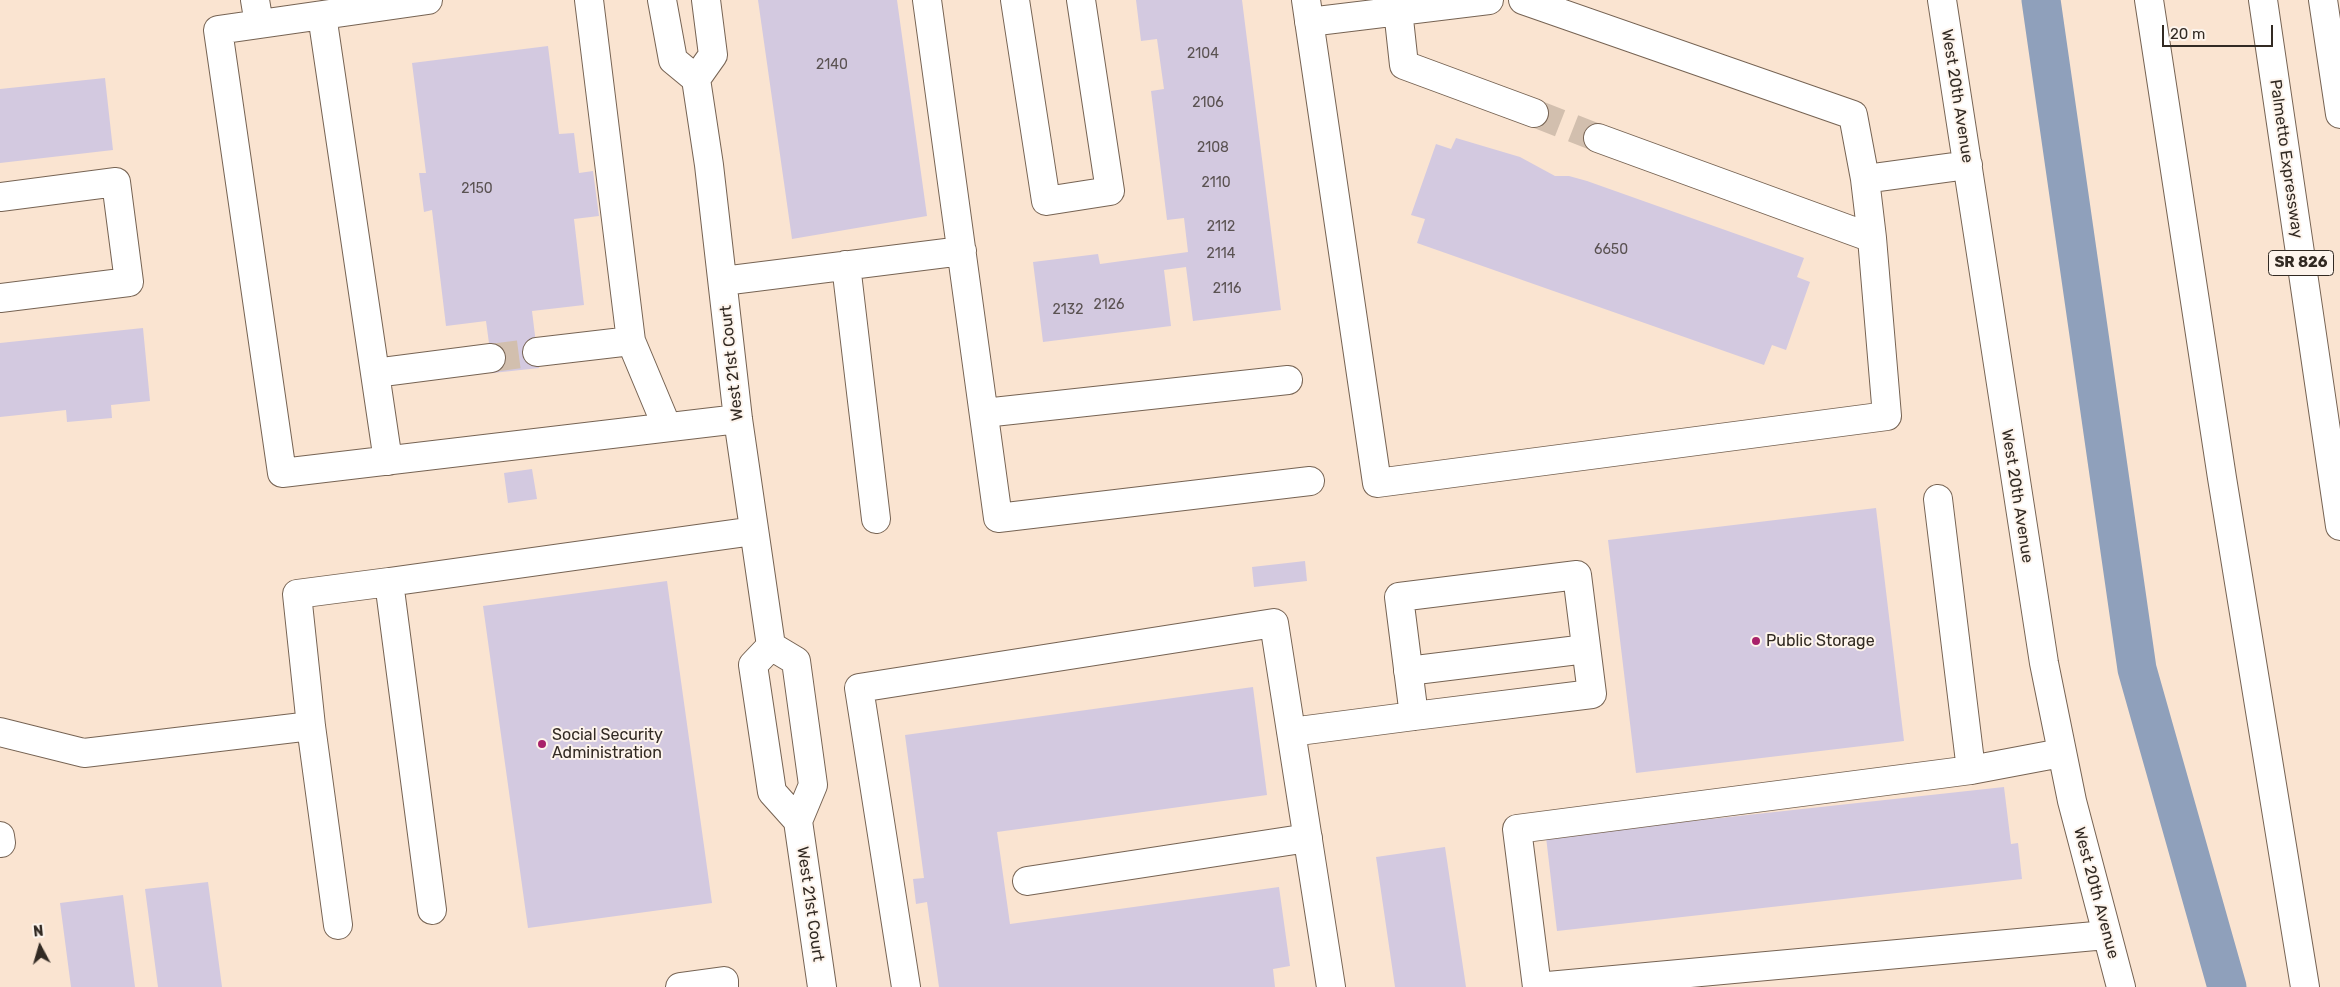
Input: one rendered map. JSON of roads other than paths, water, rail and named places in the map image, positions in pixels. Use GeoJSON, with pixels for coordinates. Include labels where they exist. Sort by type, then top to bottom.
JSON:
{"type":"FeatureCollection","features":[{"type":"Feature","properties":{"kind":"main road"},"geometry":{"type":"LineString","coordinates":[[428,0],[322,15],[257,12],[218,30],[282,473],[738,418]]}},
{"type":"Feature","properties":{"kind":"main road"},"geometry":{"type":"LineString","coordinates":[[589,0],[631,341],[667,426]]}},
{"type":"Feature","properties":{"kind":"main road"},"geometry":{"type":"LineString","coordinates":[[662,0],[673,60],[696,79],[714,55],[706,0]]}},
{"type":"Feature","properties":{"kind":"main road"},"geometry":{"type":"LineString","coordinates":[[927,0],[998,518],[1310,481]]}},
{"type":"Feature","properties":{"kind":"main road"},"geometry":{"type":"LineString","coordinates":[[1015,0],[1046,201],[1110,191],[1081,0]]}},
{"type":"Feature","properties":{"kind":"main road"},"geometry":{"type":"LineString","coordinates":[[1489,0],[1398,10],[1308,11],[1377,483],[1887,416],[1872,238],[1865,179],[1852,115],[1523,0]]}},
{"type":"Feature","properties":{"kind":"main road","name":"West 20th Avenue"},"geometry":{"type":"LineString","coordinates":[[1942,0],[2030,580],[2061,753],[2106,935],[2121,987]]}},
{"type":"Feature","properties":{"kind":"main road"},"geometry":{"type":"LineString","coordinates":[[2149,0],[2222,478],[2305,987]]}},
{"type":"Feature","properties":{"kind":"main road","name":"Palmetto Expressway"},"geometry":{"type":"LineString","coordinates":[[2263,0],[2340,526]]}},
{"type":"Feature","properties":{"kind":"main road"},"geometry":{"type":"LineString","coordinates":[[2323,0],[2340,114]]}},
{"type":"Feature","properties":{"kind":"main road"},"geometry":{"type":"LineString","coordinates":[[1398,10],[1404,65],[1534,113]]}},
{"type":"Feature","properties":{"kind":"main road"},"geometry":{"type":"LineString","coordinates":[[322,15],[388,461]]}},
{"type":"Feature","properties":{"kind":"main road","name":"West 21st Court"},"geometry":{"type":"LineString","coordinates":[[696,79],[723,281],[738,418],[771,646]]}},
{"type":"Feature","properties":{"kind":"main road"},"geometry":{"type":"LineString","coordinates":[[1598,138],[1872,238]]}},
{"type":"Feature","properties":{"kind":"main road"},"geometry":{"type":"LineString","coordinates":[[1865,179],[1968,166]]}},
{"type":"Feature","properties":{"kind":"main road"},"geometry":{"type":"LineString","coordinates":[[0,197],[116,182],[129,282],[0,298]]}},
{"type":"Feature","properties":{"kind":"main road"},"geometry":{"type":"LineString","coordinates":[[723,281],[962,250]]}},
{"type":"Feature","properties":{"kind":"main road"},"geometry":{"type":"LineString","coordinates":[[846,265],[876,519]]}},
{"type":"Feature","properties":{"kind":"main road"},"geometry":{"type":"LineString","coordinates":[[537,352],[631,341]]}},
{"type":"Feature","properties":{"kind":"main road"},"geometry":{"type":"LineString","coordinates":[[375,373],[492,358]]}},
{"type":"Feature","properties":{"kind":"main road"},"geometry":{"type":"LineString","coordinates":[[984,413],[1288,380]]}},
{"type":"Feature","properties":{"kind":"main road"},"geometry":{"type":"LineString","coordinates":[[1938,499],[1971,770]]}},
{"type":"Feature","properties":{"kind":"main road"},"geometry":{"type":"LineString","coordinates":[[338,925],[311,726],[297,594],[754,531]]}},
{"type":"Feature","properties":{"kind":"main road"},"geometry":{"type":"LineString","coordinates":[[1291,732],[1592,694],[1577,575],[1399,597],[1414,716]]}},
{"type":"Feature","properties":{"kind":"main road"},"geometry":{"type":"LineString","coordinates":[[389,582],[432,910]]}},
{"type":"Feature","properties":{"kind":"main road"},"geometry":{"type":"LineString","coordinates":[[906,987],[859,688],[1274,623],[1331,987]]}},
{"type":"Feature","properties":{"kind":"main road"},"geometry":{"type":"LineString","coordinates":[[771,646],[796,661],[813,785],[798,822],[772,792],[753,665],[771,646]]}},
{"type":"Feature","properties":{"kind":"main road"},"geometry":{"type":"LineString","coordinates":[[1408,672],[1586,649]]}},
{"type":"Feature","properties":{"kind":"main road"},"geometry":{"type":"LineString","coordinates":[[0,732],[84,753],[311,726]]}},
{"type":"Feature","properties":{"kind":"main road"},"geometry":{"type":"LineString","coordinates":[[2061,753],[1971,770],[1517,829],[1537,987],[2106,935]]}},
{"type":"Feature","properties":{"kind":"main road","name":"West 21st Court"},"geometry":{"type":"LineString","coordinates":[[798,822],[822,987]]}},
{"type":"Feature","properties":{"kind":"main road"},"geometry":{"type":"LineString","coordinates":[[1027,881],[1308,838]]}},
{"type":"Feature","properties":{"kind":"main road"},"geometry":{"type":"LineString","coordinates":[[680,987],[724,981],[724,987]]}},
{"type":"Feature","properties":{"kind":"waterway"},"geometry":{"type":"LineString","coordinates":[[2041,0],[2137,669],[2227,987]]}},
{"type":"Feature","properties":{"kind":"tunnel"},"geometry":{"type":"LineString","coordinates":[[1534,113],[1598,138]]}},
{"type":"Feature","properties":{"kind":"tunnel"},"geometry":{"type":"LineString","coordinates":[[491,358],[537,352]]}},
{"type":"Feature","properties":{"kind":"place","name":"Public Storage"},"geometry":{"type":"Point","coordinates":[1756,641]}},
{"type":"Feature","properties":{"kind":"place","name":"Social Security Administration"},"geometry":{"type":"Point","coordinates":[542,744]}}]}
